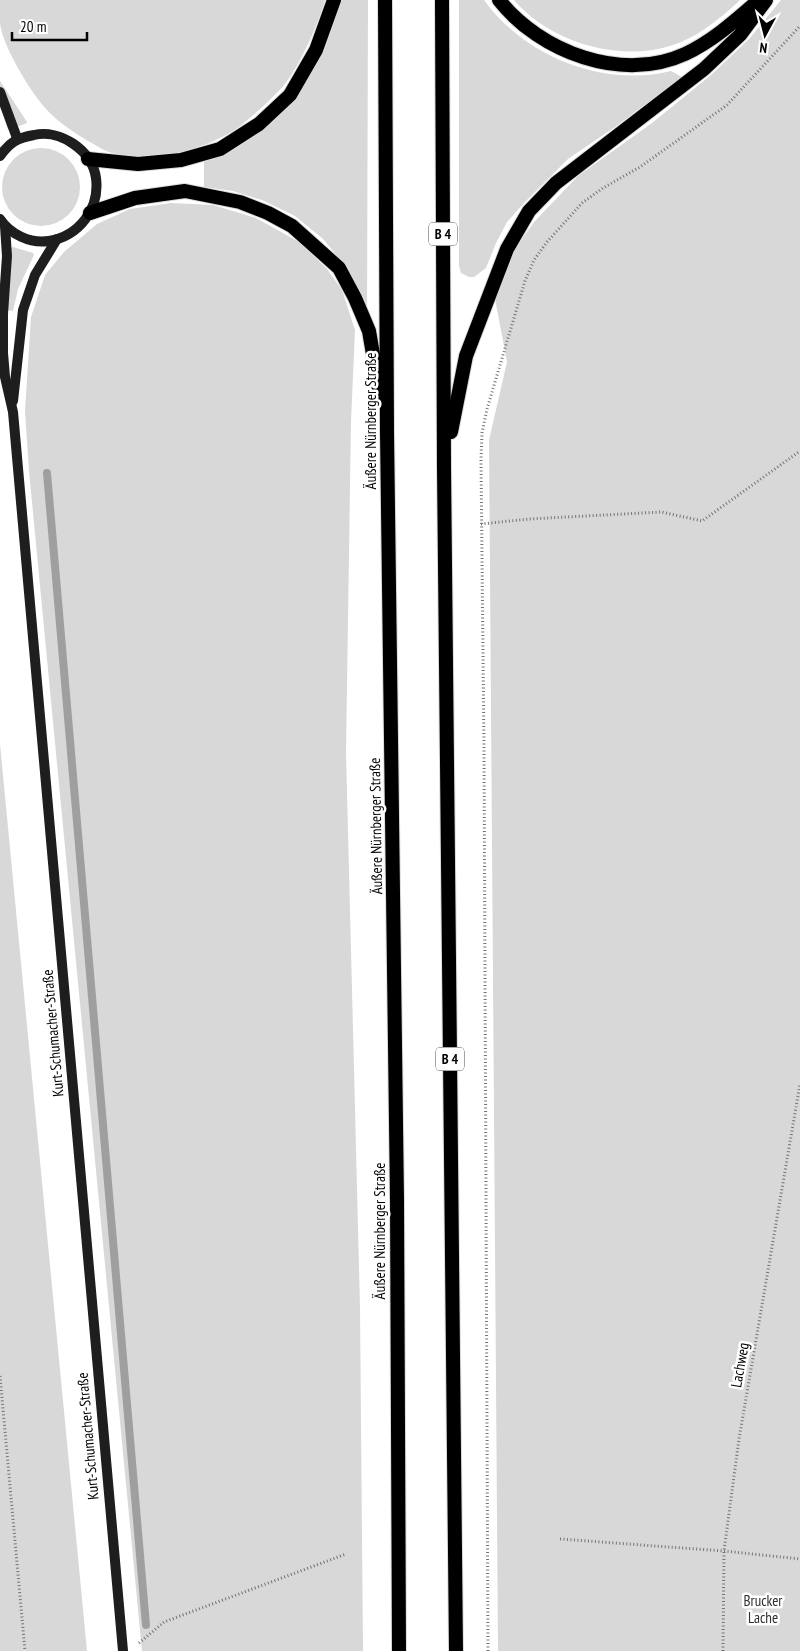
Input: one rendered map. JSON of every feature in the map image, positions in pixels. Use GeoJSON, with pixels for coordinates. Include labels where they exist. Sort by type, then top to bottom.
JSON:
{"type":"FeatureCollection","features":[{"type":"Feature","properties":{"kind":"highway"},"geometry":{"type":"LineString","coordinates":[[88,159],[138,164],[181,160],[220,149],[259,124],[290,95],[316,50],[334,0]]}},
{"type":"Feature","properties":{"kind":"highway","name":"Äußere Nürnberger Straße"},"geometry":{"type":"LineString","coordinates":[[385,0],[387,432],[397,1209],[399,1651]]}},
{"type":"Feature","properties":{"kind":"highway","name":"B 4"},"geometry":{"type":"LineString","coordinates":[[442,0],[444,467],[456,1651]]}},
{"type":"Feature","properties":{"kind":"highway"},"geometry":{"type":"LineString","coordinates":[[499,0],[521,23],[542,39],[564,50],[604,62],[641,64],[662,62],[684,54],[716,36],[760,0]]}},
{"type":"Feature","properties":{"kind":"highway"},"geometry":{"type":"LineString","coordinates":[[444,467],[466,356],[507,249],[529,211],[556,183],[704,69],[740,35],[766,0]]}},
{"type":"Feature","properties":{"kind":"highway"},"geometry":{"type":"LineString","coordinates":[[90,213],[135,198],[185,191],[240,202],[268,213],[292,226],[339,268],[355,298],[369,331],[387,432]]}},
{"type":"Feature","properties":{"kind":"main road"},"geometry":{"type":"LineString","coordinates":[[0,92],[18,138]]}},
{"type":"Feature","properties":{"kind":"main road"},"geometry":{"type":"LineString","coordinates":[[0,156],[18,138],[42,133],[53,135],[77,146],[88,159],[96,176],[96,193],[90,213],[73,232],[58,239],[33,240],[17,235],[3,222]]}},
{"type":"Feature","properties":{"kind":"main road","name":"Kurt-Schumacher-Straße"},"geometry":{"type":"LineString","coordinates":[[3,222],[7,256],[3,314],[4,377],[12,412],[123,1651]]}},
{"type":"Feature","properties":{"kind":"main road","name":"Kurt-Schumacher-Straße"},"geometry":{"type":"LineString","coordinates":[[12,412],[23,310],[35,275],[58,239]]}},
{"type":"Feature","properties":{"kind":"path"},"geometry":{"type":"LineString","coordinates":[[488,1651],[481,460],[484,425],[494,383],[522,290],[534,260],[547,242],[582,203],[603,188],[640,167],[727,105],[800,26]]}},
{"type":"Feature","properties":{"kind":"path"},"geometry":{"type":"LineString","coordinates":[[482,524],[529,519],[661,512],[702,521],[800,452]]}},
{"type":"Feature","properties":{"kind":"path","name":"Lachweg"},"geometry":{"type":"LineString","coordinates":[[722,1651],[724,1551],[739,1439],[800,1084]]}},
{"type":"Feature","properties":{"kind":"path"},"geometry":{"type":"LineString","coordinates":[[0,1376],[25,1651]]}},
{"type":"Feature","properties":{"kind":"path"},"geometry":{"type":"LineString","coordinates":[[560,1539],[724,1551],[800,1559]]}},
{"type":"Feature","properties":{"kind":"path"},"geometry":{"type":"LineString","coordinates":[[136,1645],[164,1622],[346,1554]]}},
{"type":"Feature","properties":{"kind":"green space"},"geometry":{"type":"Polygon","coordinates":[[[0,0],[325,0],[308,44],[290,77],[267,103],[252,116],[233,131],[190,150],[174,154],[143,157],[112,153],[103,149],[79,135],[49,112],[21,74],[4,39],[0,23],[0,0]]]}},
{"type":"Feature","properties":{"kind":"green space"},"geometry":{"type":"Polygon","coordinates":[[[339,0],[368,0],[367,326],[342,262],[323,239],[295,216],[262,200],[233,191],[204,187],[204,162],[225,155],[268,123],[339,0]]]}},
{"type":"Feature","properties":{"kind":"green space"},"geometry":{"type":"Polygon","coordinates":[[[459,0],[484,0],[501,20],[521,37],[543,52],[567,63],[592,71],[619,75],[645,75],[671,71],[682,77],[568,159],[507,222],[486,268],[474,277],[461,273],[459,266],[459,0]]]}},
{"type":"Feature","properties":{"kind":"green space"},"geometry":{"type":"Polygon","coordinates":[[[514,0],[740,0],[708,27],[690,38],[670,46],[650,50],[628,51],[607,50],[565,37],[529,15],[514,0]]]}},
{"type":"Feature","properties":{"kind":"green space","name":"Brucker Lache"},"geometry":{"type":"Polygon","coordinates":[[[781,0],[800,0],[800,1651],[498,1651],[489,440],[507,362],[495,299],[517,246],[534,222],[578,176],[652,123],[711,75],[749,39],[781,0]]]}},
{"type":"Feature","properties":{"kind":"green space"},"geometry":{"type":"Polygon","coordinates":[[[0,81],[27,123],[9,130],[7,128],[0,102],[0,81]]]}},
{"type":"Feature","properties":{"kind":"green space"},"geometry":{"type":"Polygon","coordinates":[[[41,148],[56,151],[68,160],[77,172],[80,187],[77,202],[68,214],[56,223],[41,226],[26,223],[14,214],[5,202],[2,187],[5,172],[14,160],[26,151],[41,148]]]}},
{"type":"Feature","properties":{"kind":"green space"},"geometry":{"type":"Polygon","coordinates":[[[171,203],[213,205],[256,218],[299,242],[327,269],[342,290],[355,330],[351,421],[346,752],[360,1307],[363,1651],[142,1651],[29,471],[25,411],[31,317],[45,275],[64,252],[97,224],[130,209],[171,203]]]}},
{"type":"Feature","properties":{"kind":"green space"},"geometry":{"type":"Polygon","coordinates":[[[13,247],[33,253],[34,255],[18,289],[13,311],[7,310],[10,249],[13,247]]]}},
{"type":"Feature","properties":{"kind":"green space"},"geometry":{"type":"Polygon","coordinates":[[[0,744],[87,1651],[0,1651],[0,744]]]}},
{"type":"Feature","properties":{"kind":"waterway"},"geometry":{"type":"LineString","coordinates":[[47,473],[146,1625]]}}]}
